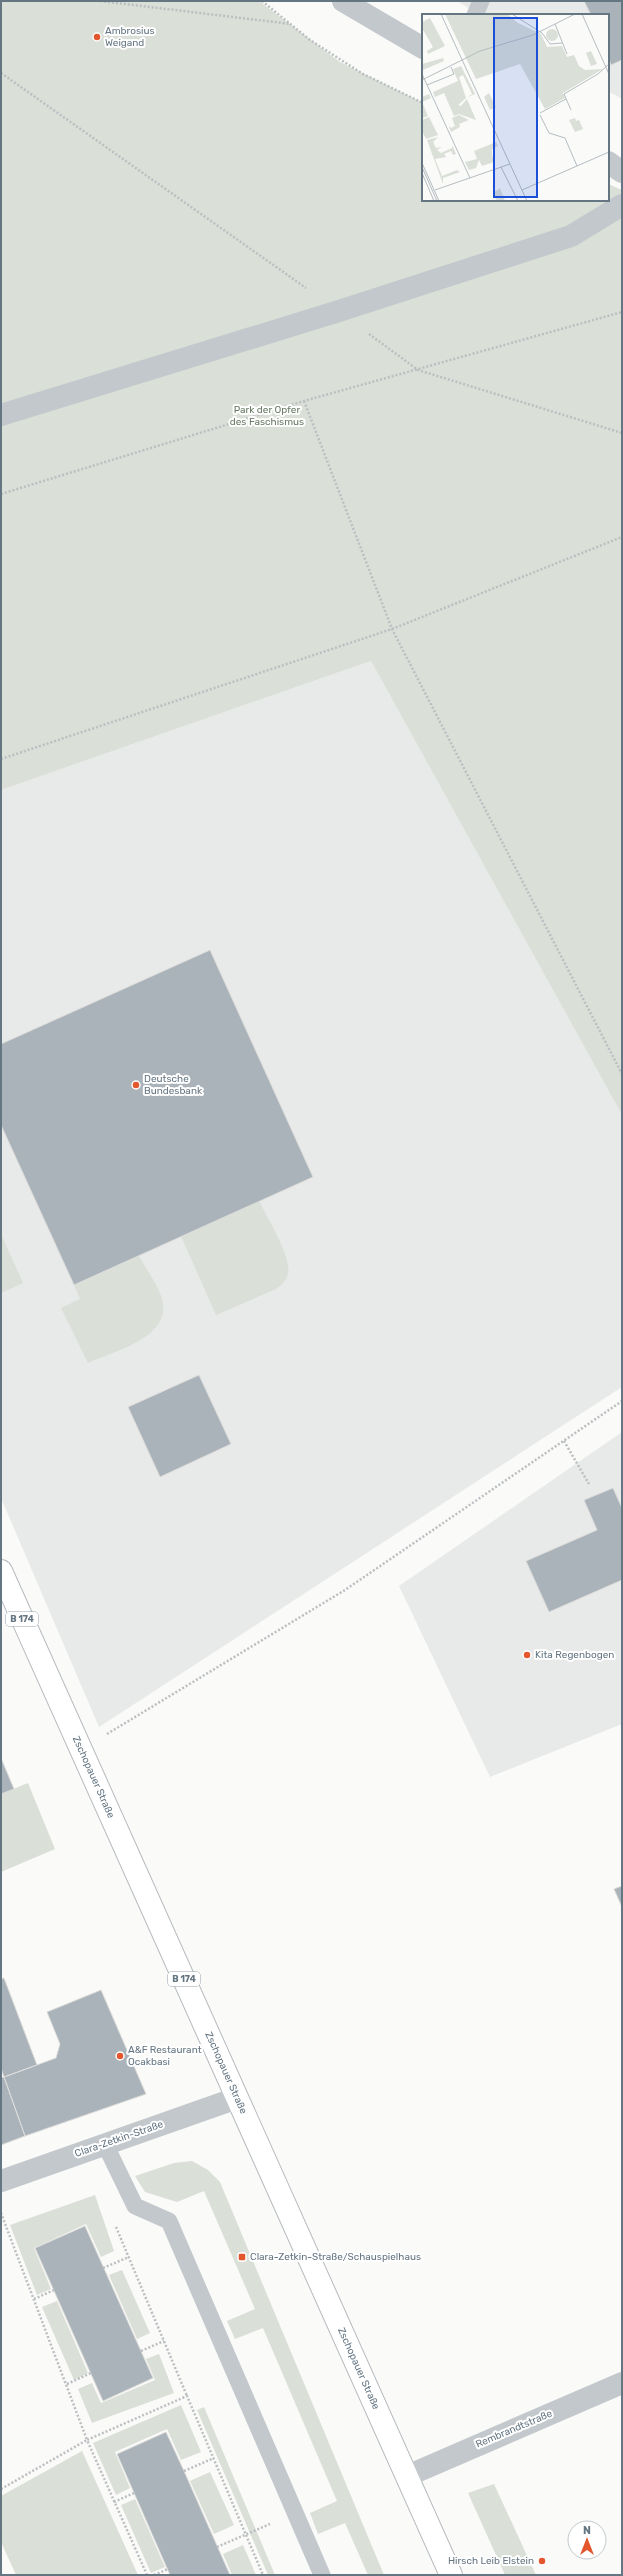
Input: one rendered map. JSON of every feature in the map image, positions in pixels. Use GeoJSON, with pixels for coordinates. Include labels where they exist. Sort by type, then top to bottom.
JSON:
{"type":"FeatureCollection","features":[{"type":"Feature","properties":{"kind":"main road","name":"Zschopauer Straße"},"geometry":{"type":"LineString","coordinates":[[1,1571],[408,2476],[451,2575]]}},
{"type":"Feature","properties":{"kind":"street"},"geometry":{"type":"LineString","coordinates":[[343,1],[422,47]]}},
{"type":"Feature","properties":{"kind":"street"},"geometry":{"type":"LineString","coordinates":[[609,163],[622,172]]}},
{"type":"Feature","properties":{"kind":"street"},"geometry":{"type":"LineString","coordinates":[[1,415],[339,312],[571,236],[622,205]]}},
{"type":"Feature","properties":{"kind":"street","name":"Clara-Zetkin-Straße"},"geometry":{"type":"LineString","coordinates":[[1,2181],[237,2098]]}},
{"type":"Feature","properties":{"kind":"street","name":"Rembrandtstraße"},"geometry":{"type":"LineString","coordinates":[[408,2476],[622,2383]]}},
{"type":"Feature","properties":{"kind":"lane"},"geometry":{"type":"LineString","coordinates":[[475,14],[481,1]]}},
{"type":"Feature","properties":{"kind":"lane"},"geometry":{"type":"LineString","coordinates":[[105,2144],[135,2206],[169,2221],[322,2575]]}},
{"type":"Feature","properties":{"kind":"path"},"geometry":{"type":"LineString","coordinates":[[100,1],[291,24]]}},
{"type":"Feature","properties":{"kind":"path"},"geometry":{"type":"LineString","coordinates":[[262,1],[310,40],[363,74],[422,103]]}},
{"type":"Feature","properties":{"kind":"path"},"geometry":{"type":"LineString","coordinates":[[1,73],[339,312],[418,370],[622,433]]}},
{"type":"Feature","properties":{"kind":"path"},"geometry":{"type":"LineString","coordinates":[[1,494],[304,401],[622,312]]}},
{"type":"Feature","properties":{"kind":"path"},"geometry":{"type":"LineString","coordinates":[[304,401],[392,629],[622,1074]]}},
{"type":"Feature","properties":{"kind":"path"},"geometry":{"type":"LineString","coordinates":[[1,759],[392,629],[622,537]]}},
{"type":"Feature","properties":{"kind":"path"},"geometry":{"type":"LineString","coordinates":[[107,1734],[345,1590],[622,1401]]}},
{"type":"Feature","properties":{"kind":"path"},"geometry":{"type":"LineString","coordinates":[[564,1441],[589,1484]]}},
{"type":"Feature","properties":{"kind":"path"},"geometry":{"type":"LineString","coordinates":[[9,2211],[1,2213],[87,2440],[147,2575]]}},
{"type":"Feature","properties":{"kind":"path"},"geometry":{"type":"LineString","coordinates":[[114,2222],[263,2575]]}},
{"type":"Feature","properties":{"kind":"path"},"geometry":{"type":"LineString","coordinates":[[103,2268],[128,2257]]}},
{"type":"Feature","properties":{"kind":"path"},"geometry":{"type":"LineString","coordinates":[[34,2299],[54,2290]]}},
{"type":"Feature","properties":{"kind":"path"},"geometry":{"type":"LineString","coordinates":[[141,2351],[164,2341]]}},
{"type":"Feature","properties":{"kind":"path"},"geometry":{"type":"LineString","coordinates":[[67,2384],[91,2374]]}},
{"type":"Feature","properties":{"kind":"path"},"geometry":{"type":"LineString","coordinates":[[1,2489],[87,2440],[187,2396]]}},
{"type":"Feature","properties":{"kind":"path"},"geometry":{"type":"LineString","coordinates":[[184,2471],[214,2458]]}},
{"type":"Feature","properties":{"kind":"path"},"geometry":{"type":"LineString","coordinates":[[114,2502],[134,2493]]}},
{"type":"Feature","properties":{"kind":"path"},"geometry":{"type":"LineString","coordinates":[[217,2547],[295,2512]]}},
{"type":"Feature","properties":{"kind":"path"},"geometry":{"type":"LineString","coordinates":[[154,2575],[168,2569]]}},
{"type":"Feature","properties":{"kind":"shaded area"},"geometry":{"type":"Polygon","coordinates":[[[457,1],[622,1],[622,99],[609,92],[609,14],[478,14],[457,1]]]}},
{"type":"Feature","properties":{"kind":"shaded area"},"geometry":{"type":"Polygon","coordinates":[[[371,661],[622,1115],[622,1387],[99,1727],[1,1498],[1,790],[371,661]]]}},
{"type":"Feature","properties":{"kind":"shaded area","name":"Kita Regenbogen"},"geometry":{"type":"Polygon","coordinates":[[[622,1432],[622,1724],[490,1777],[399,1586],[622,1432]]]}},
{"type":"Feature","properties":{"kind":"green space","name":"Park der Opfer des Faschismus"},"geometry":{"type":"Polygon","coordinates":[[[1,1],[259,1],[340,62],[422,103],[422,201],[609,201],[609,184],[622,190],[622,1115],[371,661],[1,790],[1,1]]]}},
{"type":"Feature","properties":{"kind":"green space"},"geometry":{"type":"Polygon","coordinates":[[[259,1201],[283,1248],[288,1267],[288,1274],[284,1282],[276,1289],[216,1315],[181,1236],[259,1201]]]}},
{"type":"Feature","properties":{"kind":"green space"},"geometry":{"type":"Polygon","coordinates":[[[1,1234],[23,1283],[1,1293],[1,1234]]]}},
{"type":"Feature","properties":{"kind":"green space"},"geometry":{"type":"Polygon","coordinates":[[[139,1256],[161,1296],[163,1310],[160,1322],[151,1332],[140,1340],[88,1363],[61,1308],[80,1299],[74,1285],[139,1256]]]}},
{"type":"Feature","properties":{"kind":"green space"},"geometry":{"type":"Polygon","coordinates":[[[28,1783],[55,1849],[1,1872],[1,1794],[28,1783]]]}},
{"type":"Feature","properties":{"kind":"green space"},"geometry":{"type":"Polygon","coordinates":[[[192,2161],[208,2170],[220,2182],[384,2575],[368,2575],[345,2523],[318,2534],[310,2513],[337,2501],[263,2328],[235,2339],[227,2321],[255,2309],[204,2191],[177,2202],[145,2192],[135,2176],[174,2163],[192,2161]]]}},
{"type":"Feature","properties":{"kind":"green space"},"geometry":{"type":"Polygon","coordinates":[[[95,2195],[114,2251],[101,2257],[86,2224],[34,2248],[51,2289],[37,2295],[10,2225],[95,2195]]]}},
{"type":"Feature","properties":{"kind":"green space"},"geometry":{"type":"Polygon","coordinates":[[[122,2270],[150,2333],[137,2339],[109,2275],[122,2270]]]}},
{"type":"Feature","properties":{"kind":"green space"},"geometry":{"type":"Polygon","coordinates":[[[57,2301],[88,2373],[74,2380],[42,2307],[57,2301]]]}},
{"type":"Feature","properties":{"kind":"green space"},"geometry":{"type":"Polygon","coordinates":[[[159,2354],[174,2393],[92,2423],[78,2389],[92,2383],[101,2403],[155,2380],[146,2359],[159,2354]]]}},
{"type":"Feature","properties":{"kind":"green space"},"geometry":{"type":"Polygon","coordinates":[[[181,2405],[201,2452],[181,2460],[167,2429],[115,2452],[130,2488],[116,2495],[93,2443],[181,2405]]]}},
{"type":"Feature","properties":{"kind":"green space"},"geometry":{"type":"Polygon","coordinates":[[[204,2407],[275,2575],[268,2575],[197,2410],[204,2407]]]}},
{"type":"Feature","properties":{"kind":"green space"},"geometry":{"type":"Polygon","coordinates":[[[82,2451],[138,2575],[16,2575],[1,2542],[1,2496],[82,2451]]]}},
{"type":"Feature","properties":{"kind":"green space"},"geometry":{"type":"Polygon","coordinates":[[[210,2472],[234,2525],[214,2534],[190,2481],[210,2472]]]}},
{"type":"Feature","properties":{"kind":"green space"},"geometry":{"type":"Polygon","coordinates":[[[494,2484],[536,2575],[505,2575],[468,2493],[494,2484]]]}},
{"type":"Feature","properties":{"kind":"green space"},"geometry":{"type":"Polygon","coordinates":[[[135,2499],[165,2567],[151,2573],[121,2505],[135,2499]]]}},
{"type":"Feature","properties":{"kind":"green space"},"geometry":{"type":"Polygon","coordinates":[[[243,2545],[256,2575],[232,2575],[223,2554],[243,2545]]]}},
{"type":"Feature","properties":{"kind":"building"},"geometry":{"type":"Polygon","coordinates":[[[584,1],[622,1],[622,60],[611,65],[609,60],[609,14],[590,14],[584,1]]]}},
{"type":"Feature","properties":{"kind":"building","name":"Deutsche Bundesbank"},"geometry":{"type":"Polygon","coordinates":[[[210,950],[313,1177],[74,1285],[1,1125],[1,1044],[210,950]]]}},
{"type":"Feature","properties":{"kind":"building"},"geometry":{"type":"Polygon","coordinates":[[[199,1375],[231,1444],[160,1477],[128,1407],[199,1375]]]}},
{"type":"Feature","properties":{"kind":"building"},"geometry":{"type":"Polygon","coordinates":[[[613,1488],[622,1508],[622,1580],[549,1612],[526,1561],[597,1530],[584,1500],[613,1488]]]}},
{"type":"Feature","properties":{"kind":"building"},"geometry":{"type":"Polygon","coordinates":[[[1,1758],[14,1789],[1,1794],[1,1758]]]}},
{"type":"Feature","properties":{"kind":"building"},"geometry":{"type":"Polygon","coordinates":[[[622,1886],[622,1907],[614,1889],[622,1886]]]}},
{"type":"Feature","properties":{"kind":"building"},"geometry":{"type":"Polygon","coordinates":[[[4,1978],[37,2065],[4,2077],[1,2068],[1,1979],[4,1978]]]}},
{"type":"Feature","properties":{"kind":"building"},"geometry":{"type":"Polygon","coordinates":[[[101,1990],[146,2094],[25,2136],[4,2077],[56,2058],[60,2044],[47,2012],[101,1990]]]}},
{"type":"Feature","properties":{"kind":"building"},"geometry":{"type":"Polygon","coordinates":[[[4,2077],[25,2136],[1,2145],[1,2078],[4,2077]]]}},
{"type":"Feature","properties":{"kind":"building"},"geometry":{"type":"Polygon","coordinates":[[[85,2226],[153,2378],[103,2401],[35,2248],[85,2226]]]}},
{"type":"Feature","properties":{"kind":"building"},"geometry":{"type":"Polygon","coordinates":[[[166,2432],[230,2575],[170,2575],[117,2454],[166,2432]]]}},
{"type":"Feature","properties":{"kind":"place","name":"Ambrosius Weigand"},"geometry":{"type":"Point","coordinates":[97,37]}},
{"type":"Feature","properties":{"kind":"place","name":"Deutsche Bundesbank"},"geometry":{"type":"Point","coordinates":[136,1085]}},
{"type":"Feature","properties":{"kind":"place","name":"Kita Regenbogen"},"geometry":{"type":"Point","coordinates":[527,1655]}},
{"type":"Feature","properties":{"kind":"place","name":"A&F Restaurant Ocakbasi"},"geometry":{"type":"Point","coordinates":[120,2056]}},
{"type":"Feature","properties":{"kind":"place","name":"Clara-Zetkin-Straße/Schauspielhaus"},"geometry":{"type":"Point","coordinates":[242,2257]}},
{"type":"Feature","properties":{"kind":"place","name":"Hirsch Leib Elstein"},"geometry":{"type":"Point","coordinates":[542,2561]}}]}
